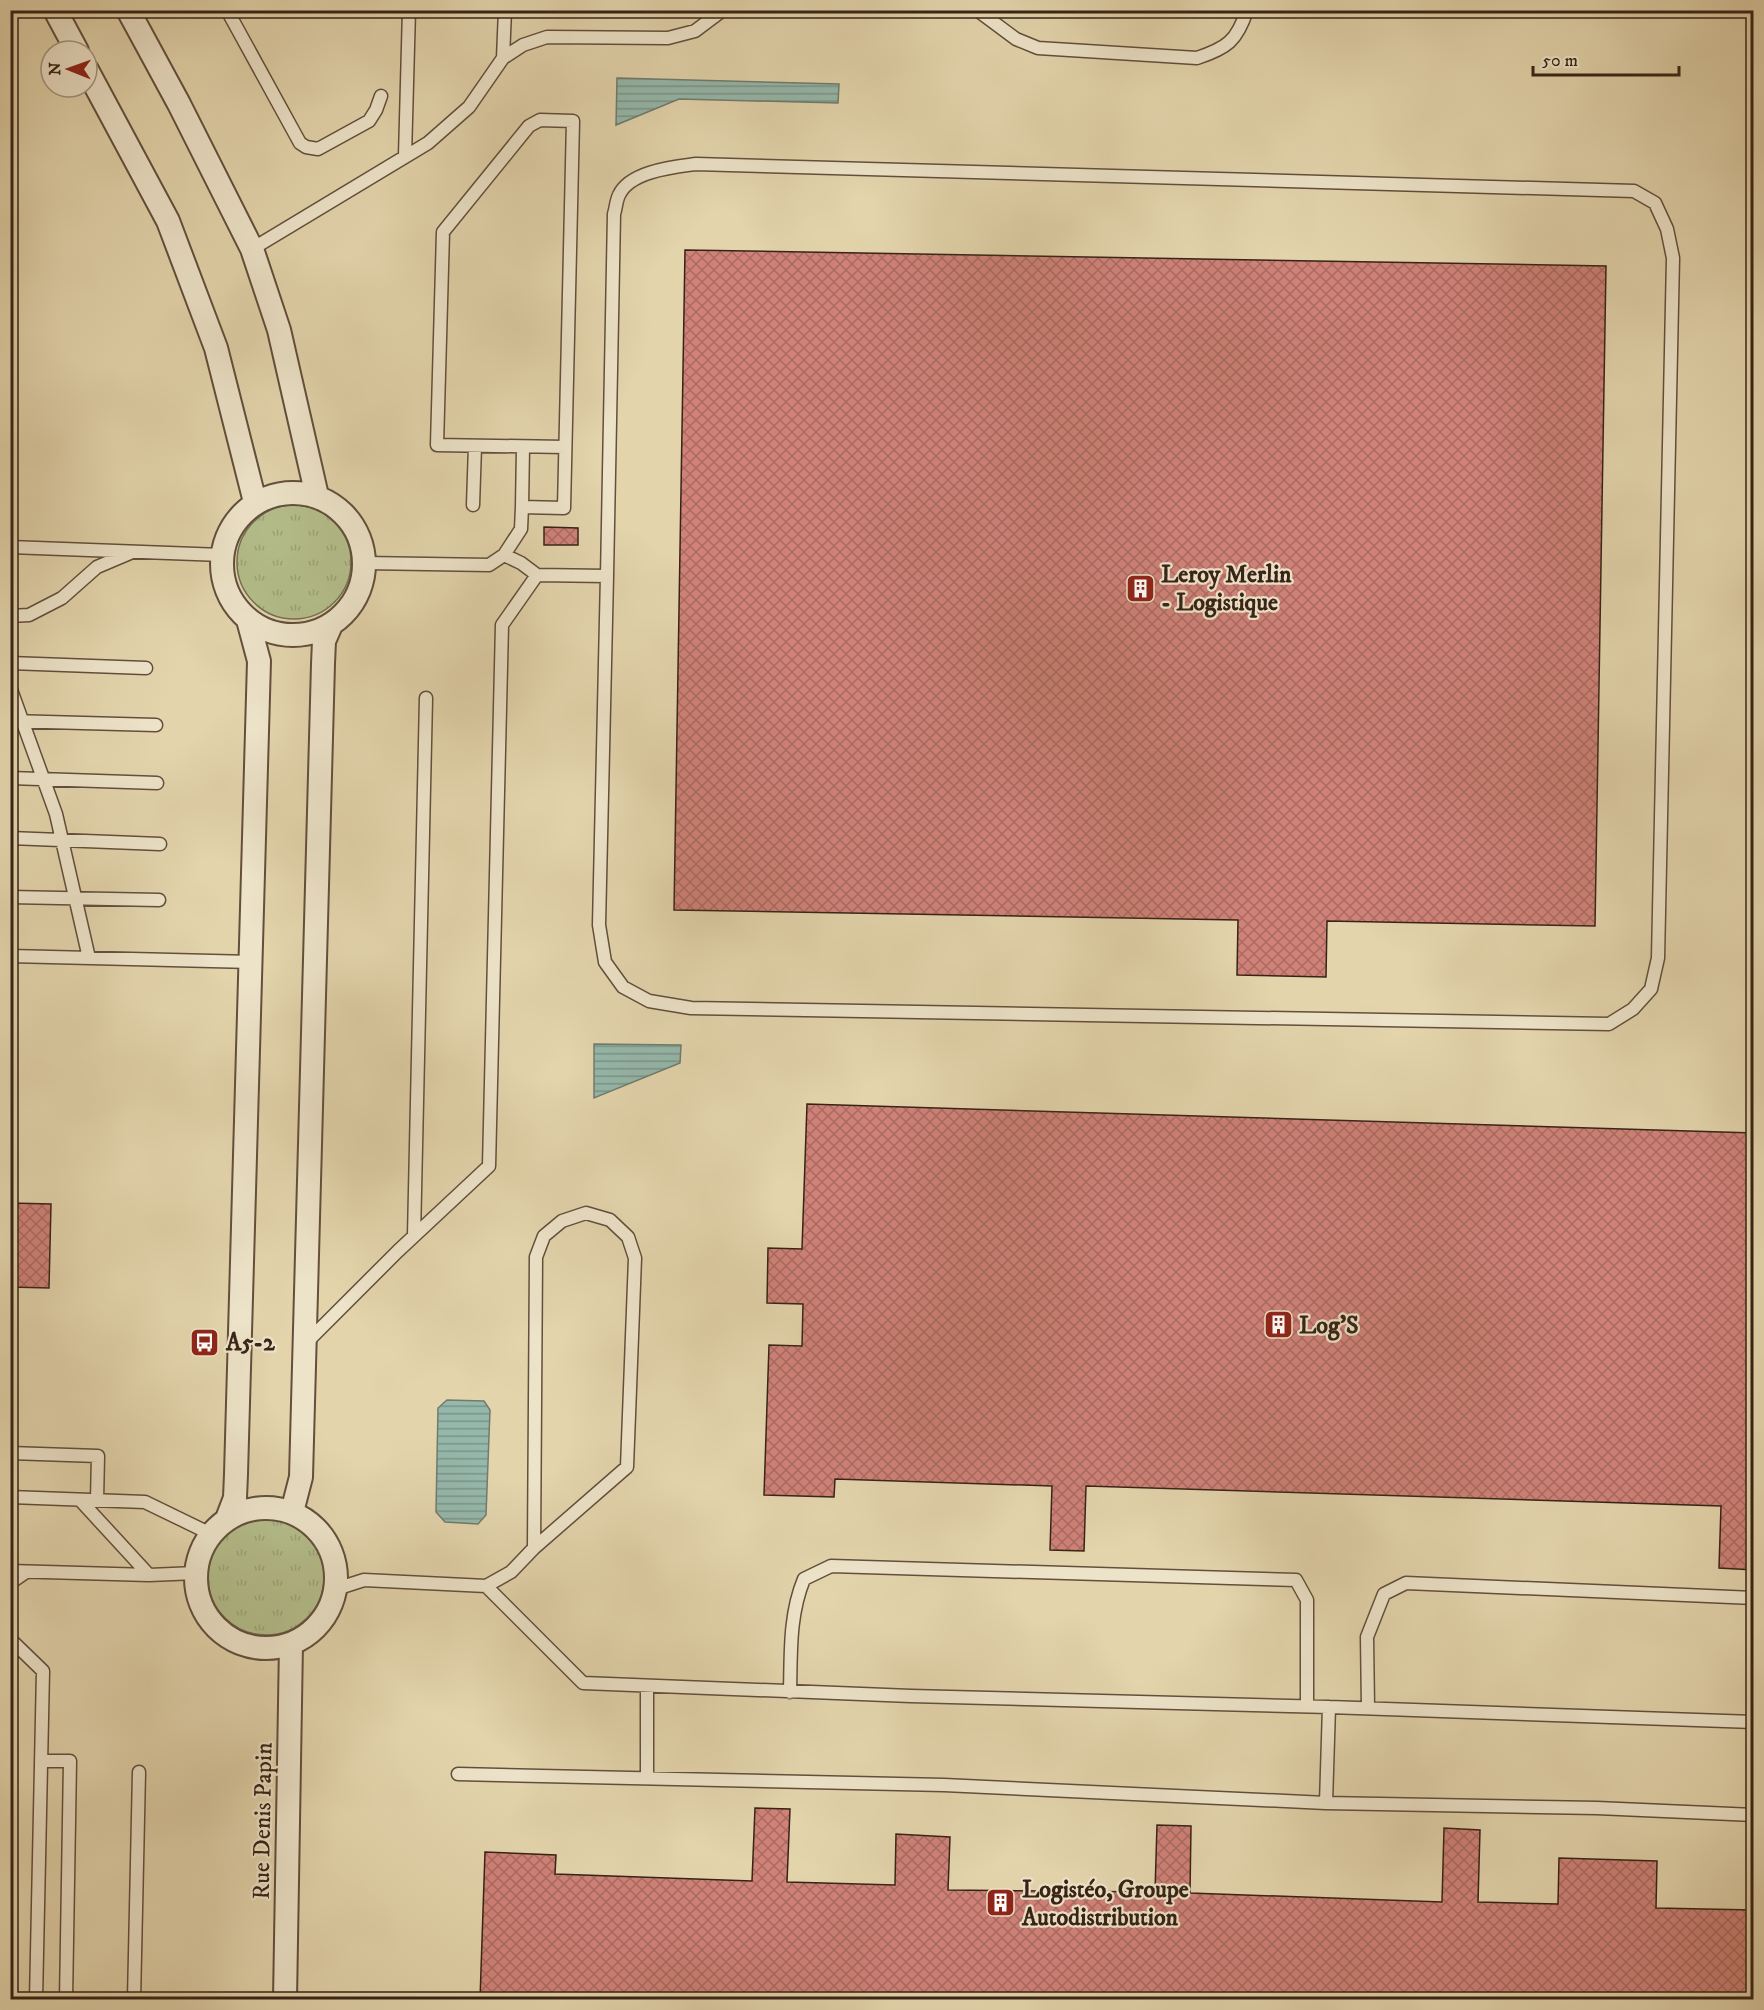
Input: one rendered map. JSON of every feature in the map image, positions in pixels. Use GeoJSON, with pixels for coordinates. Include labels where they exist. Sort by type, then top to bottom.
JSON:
{"type":"FeatureCollection","features":[{"type":"Feature","properties":{"kind":"street"},"geometry":{"type":"LineString","coordinates":[[55,10],[71,39]]}},
{"type":"Feature","properties":{"kind":"street"},"geometry":{"type":"LineString","coordinates":[[128,10],[190,124],[252,249],[279,330],[318,496]]}},
{"type":"Feature","properties":{"kind":"street"},"geometry":{"type":"LineString","coordinates":[[99,92],[168,221],[216,348],[255,502]]}},
{"type":"Feature","properties":{"kind":"street"},"geometry":{"type":"LineString","coordinates":[[296,492],[318,496],[336,506],[352,522],[362,541],[365,563],[363,581],[356,598],[345,613],[331,625],[311,633],[289,636],[267,631],[248,620],[232,602],[223,579],[222,555],[228,534],[239,516],[255,502],[275,494],[296,492]]}},
{"type":"Feature","properties":{"kind":"street"},"geometry":{"type":"LineString","coordinates":[[219,1527],[248,1510],[270,1507],[292,1512],[313,1524],[327,1543],[336,1565],[336,1589],[328,1612],[313,1631],[291,1644],[268,1649],[245,1646],[225,1635],[208,1618],[198,1597],[196,1573],[201,1552],[219,1527],[235,1498],[236,1486],[259,661],[248,620]]}},
{"type":"Feature","properties":{"kind":"street"},"geometry":{"type":"LineString","coordinates":[[292,1512],[301,1477],[323,664],[324,640],[331,625]]}},
{"type":"Feature","properties":{"kind":"street","name":"Rue Denis Papin"},"geometry":{"type":"LineString","coordinates":[[285,2000],[291,1644]]}},
{"type":"Feature","properties":{"kind":"lane"},"geometry":{"type":"LineString","coordinates":[[227,10],[300,143],[306,147],[318,149],[369,121],[381,96]]}},
{"type":"Feature","properties":{"kind":"lane"},"geometry":{"type":"LineString","coordinates":[[405,156],[409,10]]}},
{"type":"Feature","properties":{"kind":"lane"},"geometry":{"type":"LineString","coordinates":[[503,58],[505,10]]}},
{"type":"Feature","properties":{"kind":"lane"},"geometry":{"type":"LineString","coordinates":[[252,249],[428,143],[470,107],[503,58],[523,45],[547,38],[668,38],[695,31],[723,10]]}},
{"type":"Feature","properties":{"kind":"lane"},"geometry":{"type":"LineString","coordinates":[[977,10],[1016,39],[1038,48],[1197,58],[1218,51],[1238,34],[1248,10]]}},
{"type":"Feature","properties":{"kind":"lane"},"geometry":{"type":"LineString","coordinates":[[522,507],[564,508],[566,447],[573,121],[540,120],[529,126],[443,232],[437,445],[566,447]]}},
{"type":"Feature","properties":{"kind":"lane"},"geometry":{"type":"LineString","coordinates":[[696,164],[1634,191],[1654,203],[1667,229],[1673,258],[1658,958],[1651,989],[1633,1009],[1609,1024],[703,1008],[649,1001],[623,987],[604,962],[599,925],[607,576],[614,214],[619,194],[630,183],[657,170],[696,164]]}},
{"type":"Feature","properties":{"kind":"lane"},"geometry":{"type":"LineString","coordinates":[[472,505],[475,446]]}},
{"type":"Feature","properties":{"kind":"lane"},"geometry":{"type":"LineString","coordinates":[[365,563],[489,565],[504,555],[521,529],[523,447]]}},
{"type":"Feature","properties":{"kind":"lane"},"geometry":{"type":"LineString","coordinates":[[10,548],[222,555]]}},
{"type":"Feature","properties":{"kind":"lane"},"geometry":{"type":"LineString","coordinates":[[10,616],[29,615],[62,598],[97,567],[134,552]]}},
{"type":"Feature","properties":{"kind":"lane"},"geometry":{"type":"LineString","coordinates":[[504,555],[520,562],[537,575],[607,576]]}},
{"type":"Feature","properties":{"kind":"lane"},"geometry":{"type":"LineString","coordinates":[[303,1346],[414,1236],[489,1166],[502,625],[537,575]]}},
{"type":"Feature","properties":{"kind":"lane"},"geometry":{"type":"LineString","coordinates":[[10,663],[146,668]]}},
{"type":"Feature","properties":{"kind":"lane"},"geometry":{"type":"LineString","coordinates":[[10,687],[17,721],[44,779],[62,839],[89,958]]}},
{"type":"Feature","properties":{"kind":"lane"},"geometry":{"type":"LineString","coordinates":[[414,1236],[426,698]]}},
{"type":"Feature","properties":{"kind":"lane"},"geometry":{"type":"LineString","coordinates":[[17,721],[156,725]]}},
{"type":"Feature","properties":{"kind":"lane"},"geometry":{"type":"LineString","coordinates":[[10,778],[157,783]]}},
{"type":"Feature","properties":{"kind":"lane"},"geometry":{"type":"LineString","coordinates":[[10,838],[160,844]]}},
{"type":"Feature","properties":{"kind":"lane"},"geometry":{"type":"LineString","coordinates":[[10,897],[159,900]]}},
{"type":"Feature","properties":{"kind":"lane"},"geometry":{"type":"LineString","coordinates":[[10,956],[252,962]]}},
{"type":"Feature","properties":{"kind":"lane"},"geometry":{"type":"LineString","coordinates":[[336,1589],[364,1580],[486,1586],[511,1572],[534,1548],[627,1467],[635,1258],[628,1237],[610,1220],[586,1213],[562,1221],[553,1228],[544,1236],[536,1257],[534,1548]]}},
{"type":"Feature","properties":{"kind":"lane"},"geometry":{"type":"LineString","coordinates":[[10,1454],[98,1456],[97,1500]]}},
{"type":"Feature","properties":{"kind":"lane"},"geometry":{"type":"LineString","coordinates":[[10,1497],[145,1502],[219,1527]]}},
{"type":"Feature","properties":{"kind":"lane"},"geometry":{"type":"LineString","coordinates":[[80,1500],[149,1575]]}},
{"type":"Feature","properties":{"kind":"lane"},"geometry":{"type":"LineString","coordinates":[[790,1692],[791,1635],[797,1595],[804,1579],[831,1566],[1296,1580],[1307,1600],[1307,1707]]}},
{"type":"Feature","properties":{"kind":"lane"},"geometry":{"type":"LineString","coordinates":[[10,1571],[149,1575],[196,1573]]}},
{"type":"Feature","properties":{"kind":"lane"},"geometry":{"type":"LineString","coordinates":[[10,1583],[26,1572]]}},
{"type":"Feature","properties":{"kind":"lane"},"geometry":{"type":"LineString","coordinates":[[1368,1708],[1366,1637],[1384,1594],[1406,1583],[1754,1598]]}},
{"type":"Feature","properties":{"kind":"lane"},"geometry":{"type":"LineString","coordinates":[[486,1586],[583,1683],[790,1692],[1368,1708],[1754,1722]]}},
{"type":"Feature","properties":{"kind":"lane"},"geometry":{"type":"LineString","coordinates":[[10,1639],[43,1671],[36,2000]]}},
{"type":"Feature","properties":{"kind":"lane"},"geometry":{"type":"LineString","coordinates":[[647,1687],[647,1778]]}},
{"type":"Feature","properties":{"kind":"lane"},"geometry":{"type":"LineString","coordinates":[[1326,1803],[1329,1707]]}},
{"type":"Feature","properties":{"kind":"lane"},"geometry":{"type":"LineString","coordinates":[[42,1761],[70,1761],[66,2000]]}},
{"type":"Feature","properties":{"kind":"lane"},"geometry":{"type":"LineString","coordinates":[[134,2000],[139,1772]]}},
{"type":"Feature","properties":{"kind":"lane"},"geometry":{"type":"LineString","coordinates":[[458,1774],[944,1785],[1326,1803],[1597,1808],[1754,1815]]}},
{"type":"Feature","properties":{"kind":"green space"},"geometry":{"type":"Polygon","coordinates":[[[294,505],[316,509],[326,514],[342,530],[347,540],[351,562],[347,584],[342,594],[326,610],[316,615],[294,619],[272,615],[262,610],[246,594],[241,584],[237,562],[241,540],[246,530],[262,514],[272,509],[294,505]]]}},
{"type":"Feature","properties":{"kind":"green space"},"geometry":{"type":"Polygon","coordinates":[[[266,1519],[288,1524],[307,1536],[319,1555],[324,1577],[319,1599],[307,1618],[288,1630],[266,1635],[244,1630],[225,1618],[213,1599],[208,1577],[213,1555],[225,1536],[244,1524],[266,1519]]]}},
{"type":"Feature","properties":{"kind":"shaded area"},"geometry":{"type":"Polygon","coordinates":[[[617,78],[839,84],[838,103],[679,99],[616,125],[617,78]]]}},
{"type":"Feature","properties":{"kind":"shaded area"},"geometry":{"type":"Polygon","coordinates":[[[594,1044],[681,1045],[680,1063],[594,1098],[594,1044]]]}},
{"type":"Feature","properties":{"kind":"shaded area"},"geometry":{"type":"Polygon","coordinates":[[[447,1400],[484,1401],[490,1410],[486,1515],[478,1524],[445,1522],[436,1512],[438,1408],[447,1400]]]}},
{"type":"Feature","properties":{"kind":"building","name":"Leroy Merlin - Logistique"},"geometry":{"type":"Polygon","coordinates":[[[685,250],[1606,266],[1595,926],[1327,921],[1326,977],[1237,975],[1238,920],[674,910],[685,250]]]}},
{"type":"Feature","properties":{"kind":"building"},"geometry":{"type":"Polygon","coordinates":[[[544,527],[578,528],[578,545],[544,545],[544,527]]]}},
{"type":"Feature","properties":{"kind":"building","name":"Log'S"},"geometry":{"type":"Polygon","coordinates":[[[807,1104],[1754,1133],[1754,1570],[1719,1568],[1721,1506],[1086,1486],[1084,1551],[1050,1550],[1052,1486],[835,1479],[834,1497],[764,1495],[769,1345],[802,1346],[803,1304],[767,1303],[768,1248],[802,1249],[807,1104]]]}},
{"type":"Feature","properties":{"kind":"building"},"geometry":{"type":"Polygon","coordinates":[[[10,1203],[51,1204],[49,1288],[10,1287],[10,1203]]]}},
{"type":"Feature","properties":{"kind":"building","name":"Logistéo, Groupe Autodistribution"},"geometry":{"type":"Polygon","coordinates":[[[755,1808],[790,1809],[787,1882],[895,1885],[896,1834],[950,1837],[948,1890],[1155,1892],[1157,1825],[1191,1826],[1190,1893],[1442,1902],[1444,1828],[1480,1830],[1478,1902],[1558,1904],[1559,1858],[1657,1861],[1656,1908],[1754,1910],[1754,2000],[480,2000],[485,1852],[556,1855],[555,1874],[752,1881],[755,1808]]]}},
{"type":"Feature","properties":{"kind":"place","name":"Leroy Merlin - Logistique"},"geometry":{"type":"Point","coordinates":[1140,588]}},
{"type":"Feature","properties":{"kind":"place","name":"Log'S"},"geometry":{"type":"Point","coordinates":[1278,1325]}},
{"type":"Feature","properties":{"kind":"place","name":"A5-2"},"geometry":{"type":"Point","coordinates":[205,1342]}},
{"type":"Feature","properties":{"kind":"place","name":"Logistéo, Groupe Autodistribution"},"geometry":{"type":"Point","coordinates":[1001,1903]}}]}
